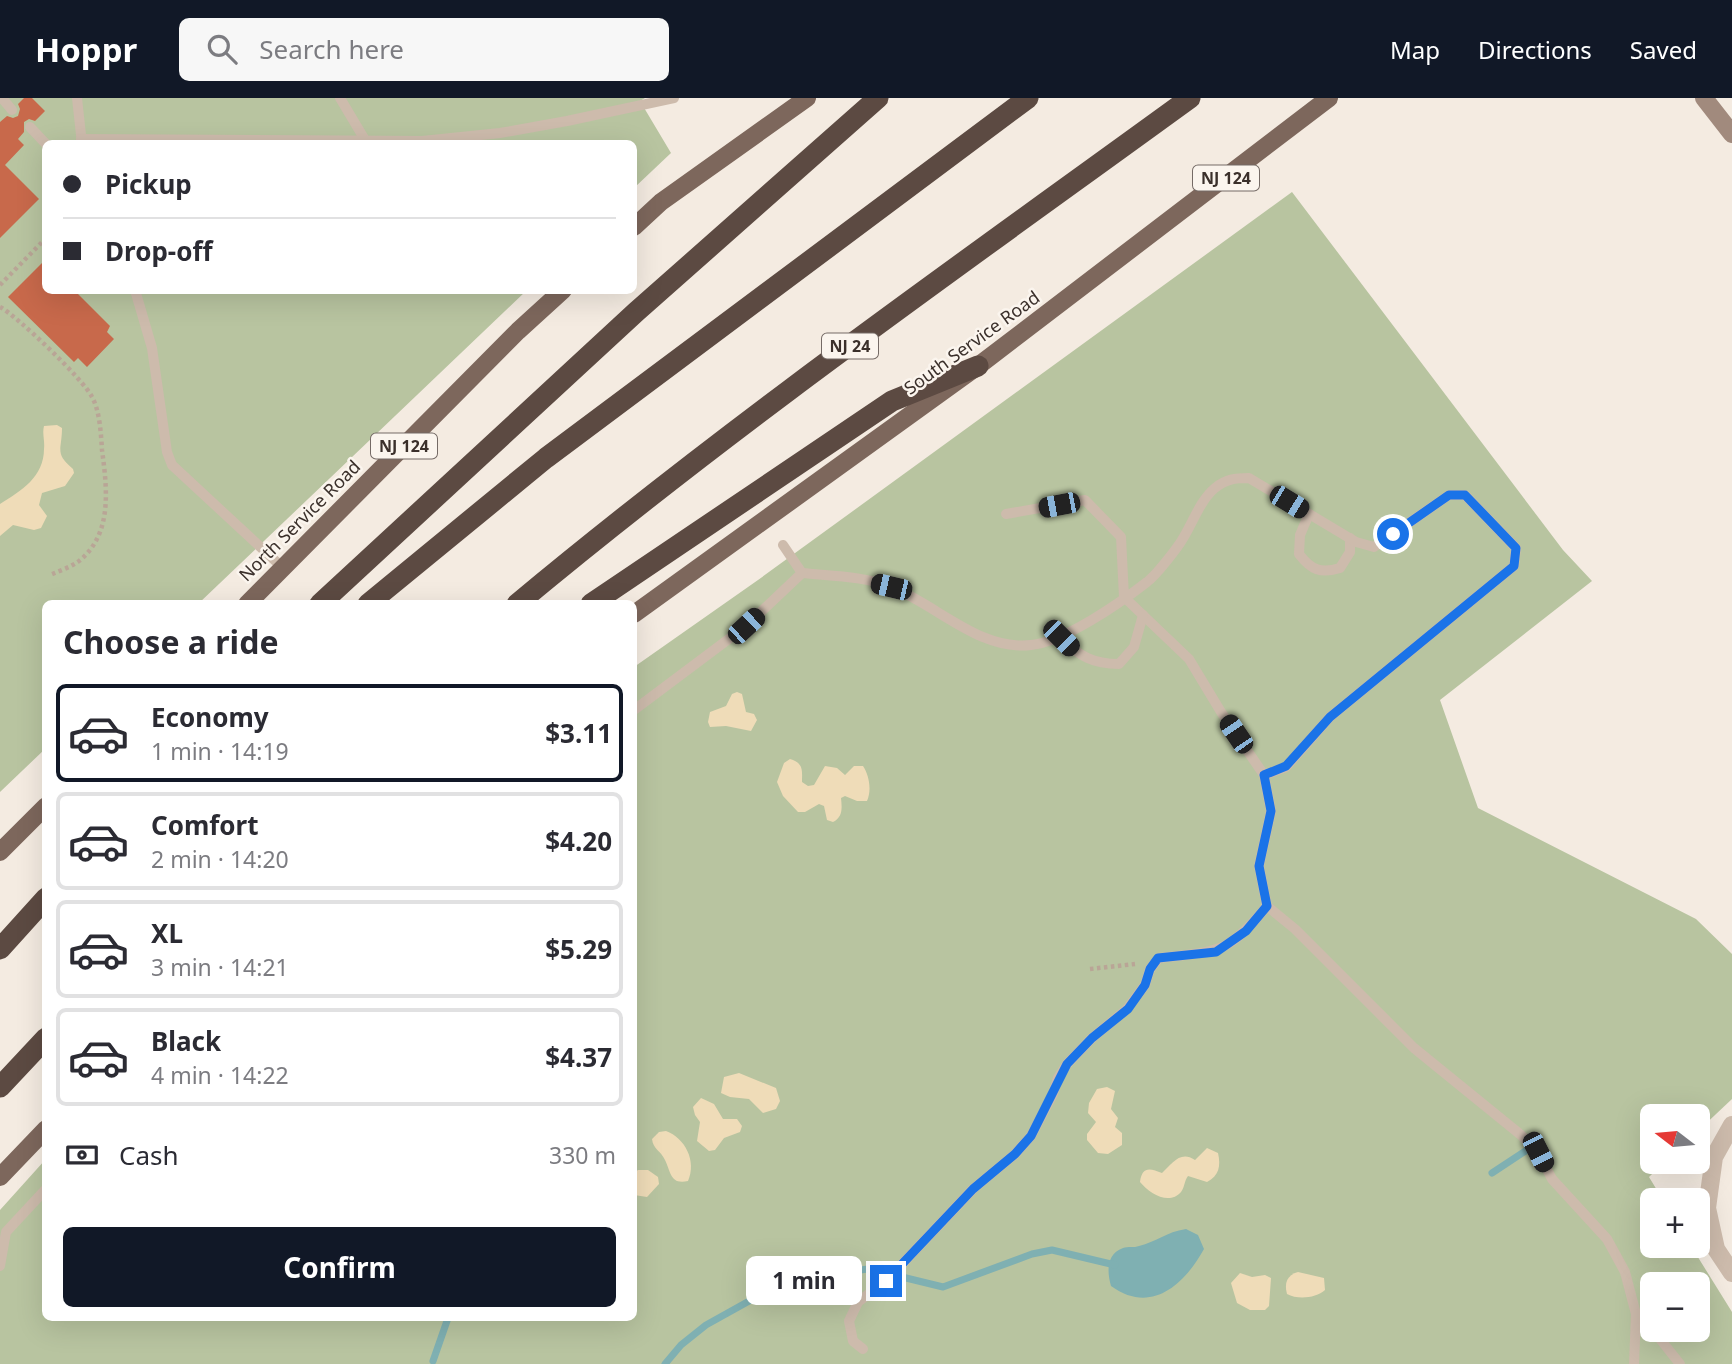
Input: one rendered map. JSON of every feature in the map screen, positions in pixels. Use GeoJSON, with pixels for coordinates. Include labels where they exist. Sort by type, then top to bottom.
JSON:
{"type":"FeatureCollection","features":[{"type":"Feature","properties":{"kind":"highway"},"geometry":{"type":"LineString","coordinates":[[324,600],[625,321],[878,98]]}},
{"type":"Feature","properties":{"kind":"highway"},"geometry":{"type":"LineString","coordinates":[[373,600],[546,458],[1028,98]]}},
{"type":"Feature","properties":{"kind":"highway","name":"NJ 24"},"geometry":{"type":"LineString","coordinates":[[522,600],[602,533],[770,404],[1190,98]]}},
{"type":"Feature","properties":{"kind":"highway"},"geometry":{"type":"LineString","coordinates":[[597,600],[892,401],[978,366]]}},
{"type":"Feature","properties":{"kind":"highway"},"geometry":{"type":"LineString","coordinates":[[0,951],[42,903]]}},
{"type":"Feature","properties":{"kind":"highway"},"geometry":{"type":"LineString","coordinates":[[0,951],[42,911]]}},
{"type":"Feature","properties":{"kind":"highway"},"geometry":{"type":"LineString","coordinates":[[0,1087],[42,1042]]}},
{"type":"Feature","properties":{"kind":"main road"},"geometry":{"type":"LineString","coordinates":[[637,223],[661,202],[807,98]]}},
{"type":"Feature","properties":{"kind":"main road","name":"South Service Road"},"geometry":{"type":"LineString","coordinates":[[637,612],[978,366],[1329,98]]}},
{"type":"Feature","properties":{"kind":"main road","name":"North Service Road"},"geometry":{"type":"LineString","coordinates":[[251,600],[518,331],[559,294]]}},
{"type":"Feature","properties":{"kind":"main road"},"geometry":{"type":"LineString","coordinates":[[0,852],[42,810]]}},
{"type":"Feature","properties":{"kind":"main road"},"geometry":{"type":"LineString","coordinates":[[0,1177],[42,1133]]}},
{"type":"Feature","properties":{"kind":"street"},"geometry":{"type":"LineString","coordinates":[[1704,98],[1732,134]]}},
{"type":"Feature","properties":{"kind":"street"},"geometry":{"type":"LineString","coordinates":[[1732,1125],[1714,1157],[1707,1208],[1716,1249],[1732,1273]]}},
{"type":"Feature","properties":{"kind":"lane"},"geometry":{"type":"LineString","coordinates":[[2,98],[12,110]]}},
{"type":"Feature","properties":{"kind":"lane"},"geometry":{"type":"LineString","coordinates":[[77,98],[81,140]]}},
{"type":"Feature","properties":{"kind":"lane"},"geometry":{"type":"LineString","coordinates":[[340,98],[365,140]]}},
{"type":"Feature","properties":{"kind":"lane"},"geometry":{"type":"LineString","coordinates":[[470,140],[674,98]]}},
{"type":"Feature","properties":{"kind":"lane"},"geometry":{"type":"LineString","coordinates":[[30,127],[42,140]]}},
{"type":"Feature","properties":{"kind":"lane"},"geometry":{"type":"LineString","coordinates":[[136,294],[152,348],[172,466],[283,568]]}},
{"type":"Feature","properties":{"kind":"lane"},"geometry":{"type":"LineString","coordinates":[[637,708],[746,626],[802,573],[852,578],[891,587],[942,616],[999,643],[1030,646],[1061,638],[1148,581],[1180,545],[1213,490],[1230,478],[1249,478],[1350,538],[1374,547],[1449,495],[1465,495],[1516,548],[1514,566],[1330,717],[1286,766],[1264,775]]}},
{"type":"Feature","properties":{"kind":"lane"},"geometry":{"type":"LineString","coordinates":[[1006,514],[1085,500],[1121,537],[1124,597],[1189,659],[1264,775],[1271,811],[1259,866],[1267,906],[1295,929],[1414,1048],[1521,1135],[1538,1152],[1552,1179],[1607,1239],[1625,1272],[1636,1314],[1634,1364]]}},
{"type":"Feature","properties":{"kind":"lane"},"geometry":{"type":"LineString","coordinates":[[1309,514],[1300,536],[1299,554],[1309,567],[1327,572],[1340,568],[1350,552],[1350,538]]}},
{"type":"Feature","properties":{"kind":"lane"},"geometry":{"type":"LineString","coordinates":[[783,545],[802,573]]}},
{"type":"Feature","properties":{"kind":"lane"},"geometry":{"type":"LineString","coordinates":[[1061,638],[1076,653],[1098,664],[1119,664],[1134,647],[1143,615]]}},
{"type":"Feature","properties":{"kind":"lane"},"geometry":{"type":"LineString","coordinates":[[863,1349],[853,1341],[849,1321],[858,1302],[886,1281],[973,1189],[1031,1136],[1067,1064],[1086,1044],[1128,1009],[1145,985],[1150,969],[1158,958],[1216,952],[1246,931],[1267,906]]}},
{"type":"Feature","properties":{"kind":"lane"},"geometry":{"type":"LineString","coordinates":[[0,1266],[6,1232],[42,1193]]}},
{"type":"Feature","properties":{"kind":"lane"},"geometry":{"type":"LineString","coordinates":[[1636,1314],[1640,1318]]}},
{"type":"Feature","properties":{"kind":"lane"},"geometry":{"type":"LineString","coordinates":[[1662,1342],[1680,1364]]}},
{"type":"Feature","properties":{"kind":"path"},"geometry":{"type":"LineString","coordinates":[[0,285],[42,242]]}},
{"type":"Feature","properties":{"kind":"path"},"geometry":{"type":"LineString","coordinates":[[0,307],[75,374],[93,398],[99,429],[107,486],[106,512],[99,537],[79,561],[50,575]]}},
{"type":"Feature","properties":{"kind":"path"},"geometry":{"type":"LineString","coordinates":[[1090,969],[1156,961]]}},
{"type":"Feature","properties":{"kind":"green space"},"geometry":{"type":"Polygon","coordinates":[[[0,98],[645,98],[640,101],[671,153],[637,185],[637,140],[42,140],[42,294],[523,294],[202,600],[42,600],[42,752],[0,792],[0,98]]]}},
{"type":"Feature","properties":{"kind":"green space"},"geometry":{"type":"Polygon","coordinates":[[[1292,192],[1563,550],[1592,581],[1440,700],[1478,808],[1696,919],[1732,954],[1732,1099],[1710,1120],[1710,1104],[1640,1104],[1640,1174],[1652,1174],[1649,1177],[1656,1188],[1640,1188],[1640,1258],[1698,1258],[1707,1272],[1640,1272],[1640,1342],[1710,1342],[1710,1277],[1732,1312],[1732,1364],[0,1364],[0,1210],[42,1163],[42,1321],[637,1321],[637,665],[1292,192]]]}},
{"type":"Feature","properties":{"kind":"sand"},"geometry":{"type":"Polygon","coordinates":[[[57,425],[62,428],[61,455],[74,473],[65,486],[42,493],[39,505],[47,516],[41,528],[34,530],[13,525],[0,536],[0,504],[36,475],[43,459],[44,426],[57,425]]]}},
{"type":"Feature","properties":{"kind":"sand"},"geometry":{"type":"Polygon","coordinates":[[[732,694],[742,694],[746,712],[754,714],[757,720],[751,731],[726,726],[710,727],[710,712],[726,706],[732,694]]]}},
{"type":"Feature","properties":{"kind":"sand"},"geometry":{"type":"Polygon","coordinates":[[[790,759],[800,765],[802,782],[808,786],[814,785],[825,766],[837,768],[845,775],[854,766],[863,766],[869,783],[867,801],[857,801],[845,796],[841,798],[840,815],[833,822],[827,820],[824,806],[819,804],[805,812],[798,812],[783,796],[777,782],[784,763],[790,759]]]}},
{"type":"Feature","properties":{"kind":"sand"},"geometry":{"type":"Polygon","coordinates":[[[739,1073],[776,1088],[780,1101],[776,1109],[763,1113],[749,1099],[721,1093],[724,1077],[739,1073]]]}},
{"type":"Feature","properties":{"kind":"sand"},"geometry":{"type":"Polygon","coordinates":[[[1107,1087],[1115,1091],[1111,1109],[1118,1118],[1115,1127],[1122,1133],[1122,1145],[1108,1154],[1098,1153],[1087,1140],[1087,1134],[1096,1122],[1088,1113],[1089,1103],[1097,1089],[1107,1087]]]}},
{"type":"Feature","properties":{"kind":"sand"},"geometry":{"type":"Polygon","coordinates":[[[701,1098],[714,1104],[723,1119],[737,1119],[742,1126],[740,1132],[724,1138],[715,1150],[709,1151],[697,1141],[700,1122],[693,1107],[701,1098]]]}},
{"type":"Feature","properties":{"kind":"sand"},"geometry":{"type":"Polygon","coordinates":[[[666,1131],[679,1139],[688,1151],[691,1166],[688,1181],[674,1179],[654,1145],[652,1139],[659,1132],[666,1131]]]}},
{"type":"Feature","properties":{"kind":"sand"},"geometry":{"type":"Polygon","coordinates":[[[1207,1148],[1218,1153],[1217,1174],[1211,1180],[1207,1182],[1188,1176],[1181,1192],[1171,1198],[1154,1194],[1140,1182],[1145,1171],[1150,1169],[1162,1173],[1177,1159],[1190,1157],[1195,1160],[1207,1148]]]}},
{"type":"Feature","properties":{"kind":"sand"},"geometry":{"type":"Polygon","coordinates":[[[648,1170],[658,1177],[659,1184],[647,1197],[637,1195],[637,1171],[648,1170]]]}},
{"type":"Feature","properties":{"kind":"sand"},"geometry":{"type":"Polygon","coordinates":[[[1298,1272],[1324,1278],[1325,1290],[1307,1297],[1287,1294],[1287,1280],[1298,1272]]]}},
{"type":"Feature","properties":{"kind":"sand"},"geometry":{"type":"Polygon","coordinates":[[[1240,1273],[1271,1278],[1269,1306],[1265,1310],[1250,1310],[1237,1303],[1231,1283],[1240,1273]]]}},
{"type":"Feature","properties":{"kind":"water"},"geometry":{"type":"Polygon","coordinates":[[[1186,1229],[1198,1235],[1204,1249],[1187,1274],[1176,1284],[1153,1297],[1140,1298],[1111,1286],[1109,1264],[1113,1254],[1125,1247],[1137,1247],[1186,1229]]]}},
{"type":"Feature","properties":{"kind":"building"},"geometry":{"type":"Polygon","coordinates":[[[24,98],[32,98],[45,111],[35,121],[29,119],[24,122],[24,132],[18,139],[24,145],[5,165],[39,199],[0,238],[0,122],[7,116],[18,116],[18,104],[24,98]]]}},
{"type":"Feature","properties":{"kind":"building"},"geometry":{"type":"Polygon","coordinates":[[[42,263],[42,294],[78,294],[110,326],[107,332],[114,339],[87,367],[78,358],[74,362],[8,297],[42,263]]]}},
{"type":"Feature","properties":{"kind":"waterway"},"geometry":{"type":"LineString","coordinates":[[1492,1173],[1527,1150]]}},
{"type":"Feature","properties":{"kind":"waterway"},"geometry":{"type":"LineString","coordinates":[[902,1277],[943,1287],[1032,1254],[1052,1250],[1115,1265]]}},
{"type":"Feature","properties":{"kind":"waterway"},"geometry":{"type":"LineString","coordinates":[[665,1364],[681,1345],[706,1325],[789,1279],[876,1268],[890,1271]]}},
{"type":"Feature","properties":{"kind":"waterway"},"geometry":{"type":"LineString","coordinates":[[433,1361],[447,1321]]}},
{"type":"Feature","properties":{"kind":"route"},"geometry":{"type":"LineString","coordinates":[[886,1281],[944,1223],[973,1189],[1015,1154],[1031,1136],[1067,1064],[1092,1038],[1128,1009],[1145,985],[1150,969],[1158,958],[1216,952],[1246,931],[1267,906],[1259,866],[1271,811],[1264,775],[1286,766],[1330,717],[1514,566],[1516,548],[1465,495],[1449,495],[1393,534]]}}]}
